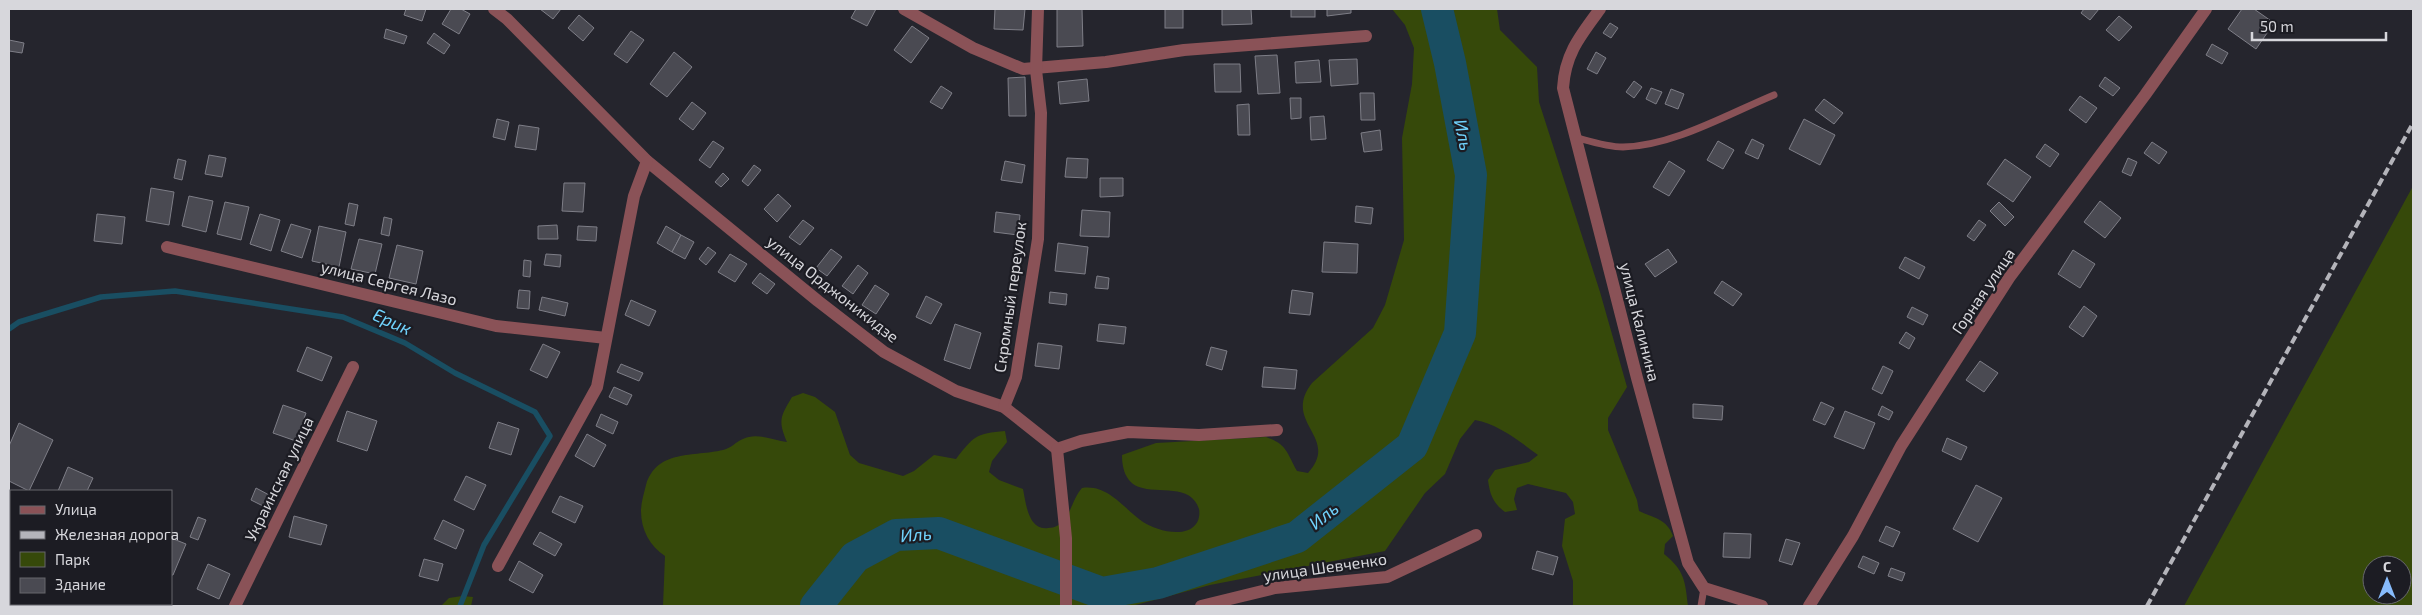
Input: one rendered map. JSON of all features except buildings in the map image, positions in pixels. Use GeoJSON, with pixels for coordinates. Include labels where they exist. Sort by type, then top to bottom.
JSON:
{"type":"FeatureCollection","features":[{"type":"Feature","properties":{"kind":"street","name":"улица Орджоникидзе"},"geometry":{"type":"LineString","coordinates":[[494,9],[507,19],[648,161],[818,301],[884,352],[956,391],[1004,407],[1057,449]]}},
{"type":"Feature","properties":{"kind":"street"},"geometry":{"type":"LineString","coordinates":[[904,9],[973,48],[1023,69],[1036,70],[1184,50],[1366,36]]}},
{"type":"Feature","properties":{"kind":"street","name":"Скромный переулок"},"geometry":{"type":"LineString","coordinates":[[1004,407],[1016,377],[1038,239],[1041,113],[1036,70],[1038,9]]}},
{"type":"Feature","properties":{"kind":"street","name":"улица Калинина"},"geometry":{"type":"LineString","coordinates":[[1600,9],[1572,50],[1564,69],[1563,88],[1637,378],[1688,563],[1704,588]]}},
{"type":"Feature","properties":{"kind":"street","name":"Горная улица"},"geometry":{"type":"LineString","coordinates":[[1809,606],[1853,536],[1901,446],[2009,278],[2146,95],[2206,9]]}},
{"type":"Feature","properties":{"kind":"street"},"geometry":{"type":"LineString","coordinates":[[498,566],[596,387],[634,196],[648,161]]}},
{"type":"Feature","properties":{"kind":"street","name":"улица Сергея Лазо"},"geometry":{"type":"LineString","coordinates":[[167,247],[496,326],[606,338]]}},
{"type":"Feature","properties":{"kind":"street","name":"Украинская улица"},"geometry":{"type":"LineString","coordinates":[[235,606],[353,367]]}},
{"type":"Feature","properties":{"kind":"street"},"geometry":{"type":"LineString","coordinates":[[1066,606],[1066,538],[1057,449],[1081,441],[1128,432],[1199,435],[1277,430]]}},
{"type":"Feature","properties":{"kind":"street","name":"улица Шевченко"},"geometry":{"type":"LineString","coordinates":[[1201,606],[1275,588],[1388,577],[1476,535]]}},
{"type":"Feature","properties":{"kind":"street"},"geometry":{"type":"LineString","coordinates":[[1704,588],[1762,606]]}},
{"type":"Feature","properties":{"kind":"lane"},"geometry":{"type":"LineString","coordinates":[[1574,137],[1620,147],[1645,145],[1674,137],[1774,95]]}},
{"type":"Feature","properties":{"kind":"lane"},"geometry":{"type":"LineString","coordinates":[[1701,606],[1704,588]]}},
{"type":"Feature","properties":{"kind":"green space"},"geometry":{"type":"Polygon","coordinates":[[[1392,9],[1497,9],[1500,30],[1537,67],[1539,102],[1600,292],[1627,387],[1608,418],[1608,430],[1637,500],[1639,511],[1664,522],[1673,536],[1665,544],[1664,554],[1676,566],[1683,577],[1688,606],[1573,606],[1573,581],[1562,546],[1565,519],[1575,514],[1573,502],[1566,493],[1528,484],[1517,488],[1514,499],[1517,510],[1505,512],[1501,509],[1493,498],[1488,480],[1495,470],[1529,462],[1538,455],[1500,429],[1475,420],[1460,439],[1445,474],[1425,493],[1385,551],[1210,585],[1132,606],[663,606],[665,556],[647,537],[641,518],[643,498],[651,473],[668,460],[723,450],[748,437],[759,436],[787,442],[781,424],[783,414],[792,397],[803,393],[815,397],[835,412],[850,455],[859,463],[903,476],[914,471],[934,455],[956,459],[971,441],[981,435],[1005,431],[1007,442],[992,461],[989,472],[999,480],[1023,489],[1029,515],[1032,521],[1041,528],[1057,526],[1061,523],[1082,488],[1091,488],[1100,490],[1115,498],[1143,522],[1155,528],[1170,532],[1191,529],[1198,521],[1199,509],[1195,501],[1189,496],[1182,492],[1139,487],[1130,482],[1125,474],[1122,455],[1156,443],[1266,437],[1282,446],[1297,471],[1308,473],[1316,460],[1318,449],[1316,439],[1306,420],[1303,409],[1304,397],[1312,383],[1373,328],[1385,305],[1404,240],[1402,138],[1412,84],[1414,48],[1405,25],[1392,9]]]}},
{"type":"Feature","properties":{"kind":"green space"},"geometry":{"type":"Polygon","coordinates":[[[2413,186],[2413,606],[2184,606],[2413,186]]]}},
{"type":"Feature","properties":{"kind":"green space"},"geometry":{"type":"Polygon","coordinates":[[[473,597],[471,606],[441,606],[449,598],[473,597]]]}},
{"type":"Feature","properties":{"kind":"waterway","name":"Иль"},"geometry":{"type":"LineString","coordinates":[[816,606],[855,557],[896,535],[939,533],[1102,593],[1158,583],[1297,537],[1412,446],[1460,333],[1471,175],[1450,63],[1437,9]]}},
{"type":"Feature","properties":{"kind":"waterway","name":"Ерик"},"geometry":{"type":"LineString","coordinates":[[9,329],[19,322],[101,297],[175,291],[343,317],[405,343],[455,373],[535,412],[550,436],[484,545],[460,606]]}},
{"type":"Feature","properties":{"kind":"railway"},"geometry":{"type":"LineString","coordinates":[[2147,606],[2413,123]]}}]}
